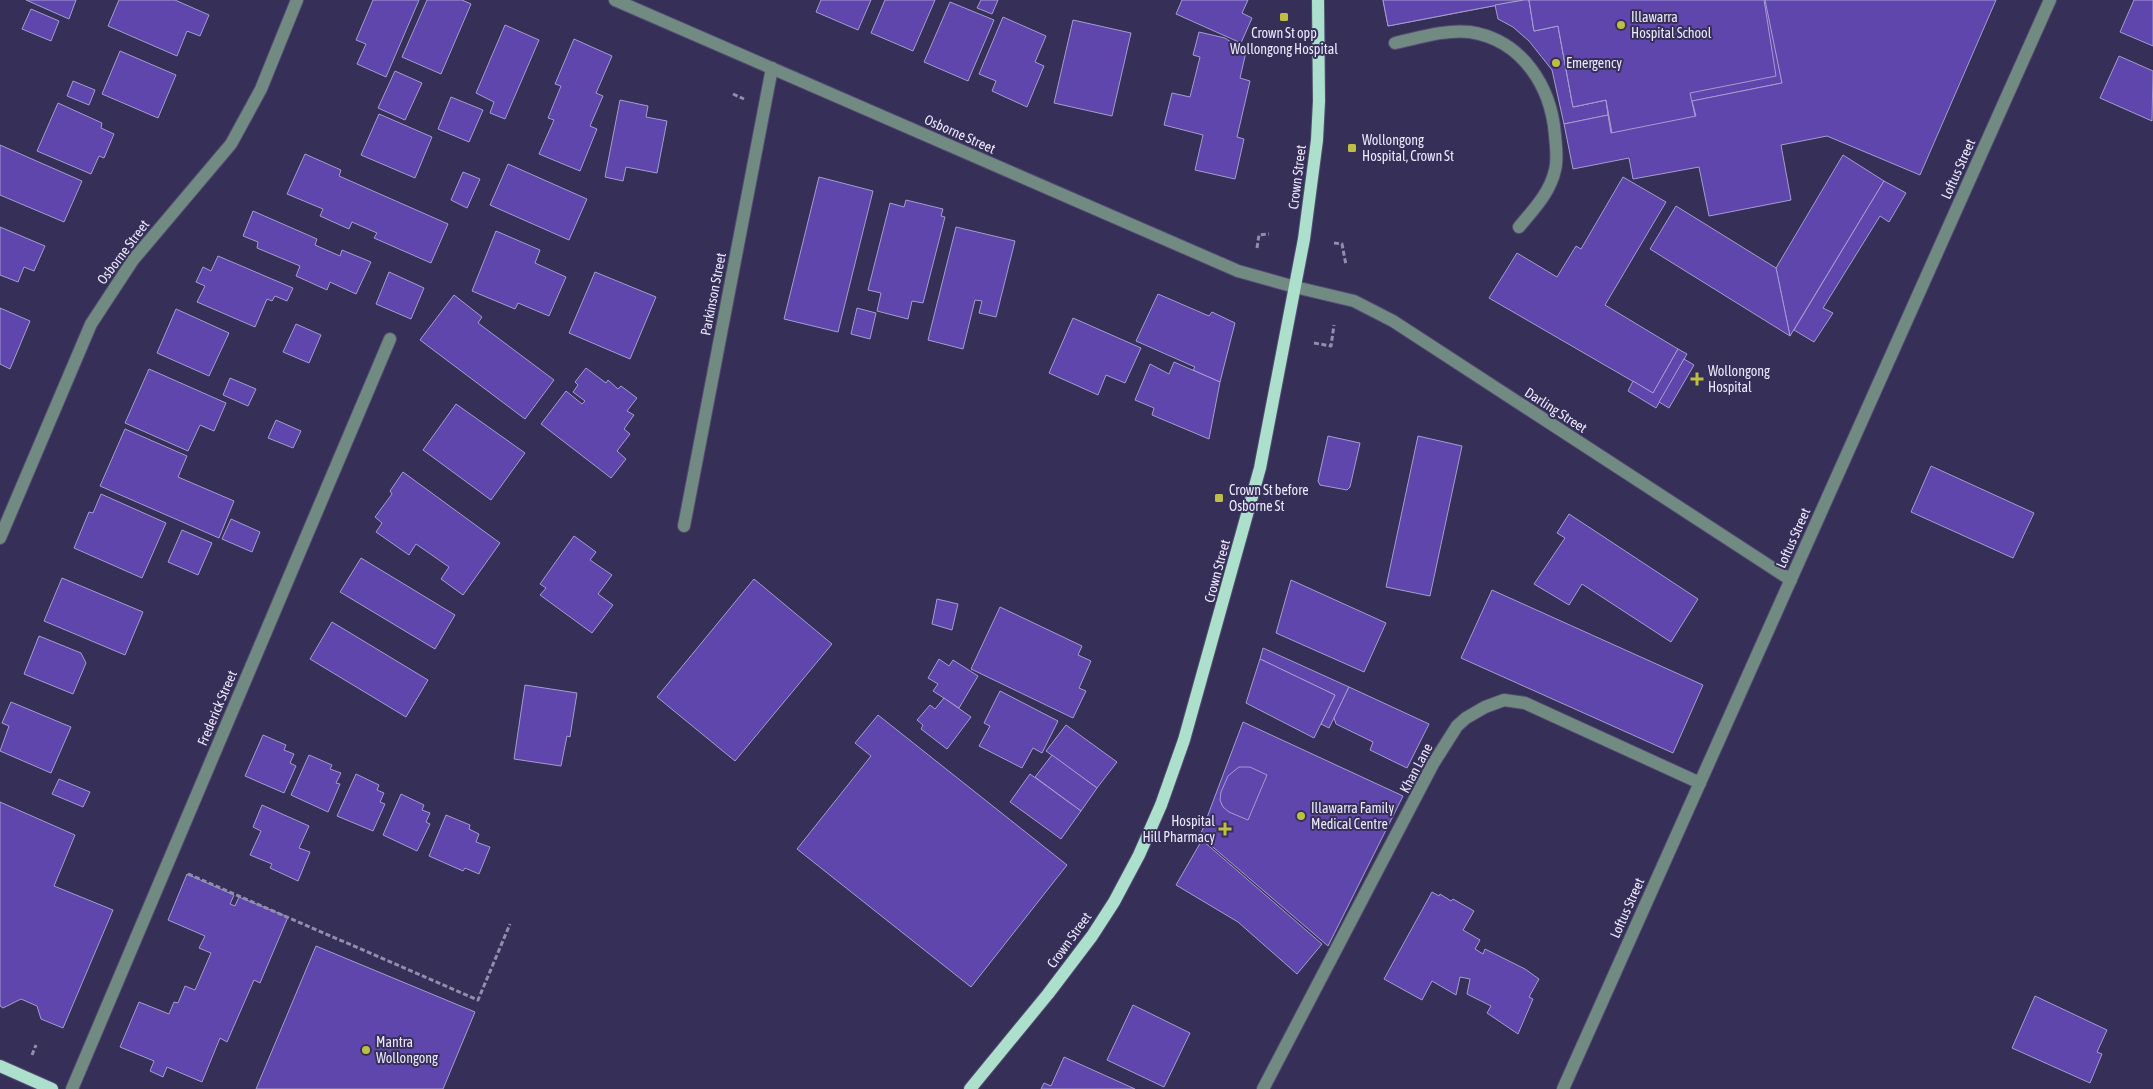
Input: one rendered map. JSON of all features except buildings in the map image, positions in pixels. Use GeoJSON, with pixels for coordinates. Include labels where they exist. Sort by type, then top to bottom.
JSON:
{"type":"FeatureCollection","features":[{"type":"Feature","properties":{"kind":"main road","name":"Crown Street"},"geometry":{"type":"LineString","coordinates":[[970,1089],[1048,994],[1092,936],[1114,902],[1161,805],[1184,740],[1204,674],[1260,468],[1304,239],[1317,140],[1319,101],[1318,0]]}},
{"type":"Feature","properties":{"kind":"main road"},"geometry":{"type":"LineString","coordinates":[[0,1066],[52,1089]]}},
{"type":"Feature","properties":{"kind":"street","name":"Osborne Street"},"geometry":{"type":"LineString","coordinates":[[0,538],[91,324],[132,260],[231,144],[261,89],[297,0]]}},
{"type":"Feature","properties":{"kind":"street","name":"Osborne Street"},"geometry":{"type":"LineString","coordinates":[[616,0],[1238,271],[1295,287]]}},
{"type":"Feature","properties":{"kind":"street","name":"Loftus Street"},"geometry":{"type":"LineString","coordinates":[[1563,1089],[2050,0]]}},
{"type":"Feature","properties":{"kind":"street"},"geometry":{"type":"LineString","coordinates":[[1394,43],[1455,32],[1470,32],[1504,44],[1519,54],[1536,73],[1547,97],[1554,121],[1555,169],[1542,199],[1519,227]]}},
{"type":"Feature","properties":{"kind":"street","name":"Parkinson Street"},"geometry":{"type":"LineString","coordinates":[[684,526],[772,68]]}},
{"type":"Feature","properties":{"kind":"street","name":"Darling Street"},"geometry":{"type":"LineString","coordinates":[[1295,287],[1354,301],[1393,321],[1791,580]]}},
{"type":"Feature","properties":{"kind":"street","name":"Frederick Street"},"geometry":{"type":"LineString","coordinates":[[72,1089],[390,339]]}},
{"type":"Feature","properties":{"kind":"street","name":"Khan Lane"},"geometry":{"type":"LineString","coordinates":[[1263,1089],[1433,764],[1457,726],[1466,718],[1485,707],[1504,700],[1526,704],[1700,783]]}},
{"type":"Feature","properties":{"kind":"path"},"geometry":{"type":"LineString","coordinates":[[1258,248],[1260,235],[1269,234]]}},
{"type":"Feature","properties":{"kind":"path"},"geometry":{"type":"LineString","coordinates":[[1334,243],[1342,244],[1346,265]]}},
{"type":"Feature","properties":{"kind":"path"},"geometry":{"type":"LineString","coordinates":[[1314,343],[1331,346],[1334,324]]}},
{"type":"Feature","properties":{"kind":"path"},"geometry":{"type":"LineString","coordinates":[[167,864],[478,1000],[510,924]]}},
{"type":"Feature","properties":{"kind":"place","name":"Crown St opp Wollongong Hospital"},"geometry":{"type":"Point","coordinates":[1284,17]}},
{"type":"Feature","properties":{"kind":"place","name":"Illawarra Hospital School"},"geometry":{"type":"Point","coordinates":[1621,25]}},
{"type":"Feature","properties":{"kind":"place","name":"Emergency"},"geometry":{"type":"Point","coordinates":[1556,63]}},
{"type":"Feature","properties":{"kind":"place","name":"Wollongong Hospital, Crown St"},"geometry":{"type":"Point","coordinates":[1352,148]}},
{"type":"Feature","properties":{"kind":"place","name":"Wollongong Hospital"},"geometry":{"type":"Point","coordinates":[1697,379]}},
{"type":"Feature","properties":{"kind":"place","name":"Crown St before Osborne St"},"geometry":{"type":"Point","coordinates":[1219,498]}},
{"type":"Feature","properties":{"kind":"place","name":"Illawarra Family Medical Centre"},"geometry":{"type":"Point","coordinates":[1301,816]}},
{"type":"Feature","properties":{"kind":"place","name":"Hospital Hill Pharmacy"},"geometry":{"type":"Point","coordinates":[1225,829]}},
{"type":"Feature","properties":{"kind":"place","name":"Mantra Wollongong"},"geometry":{"type":"Point","coordinates":[366,1050]}}]}
